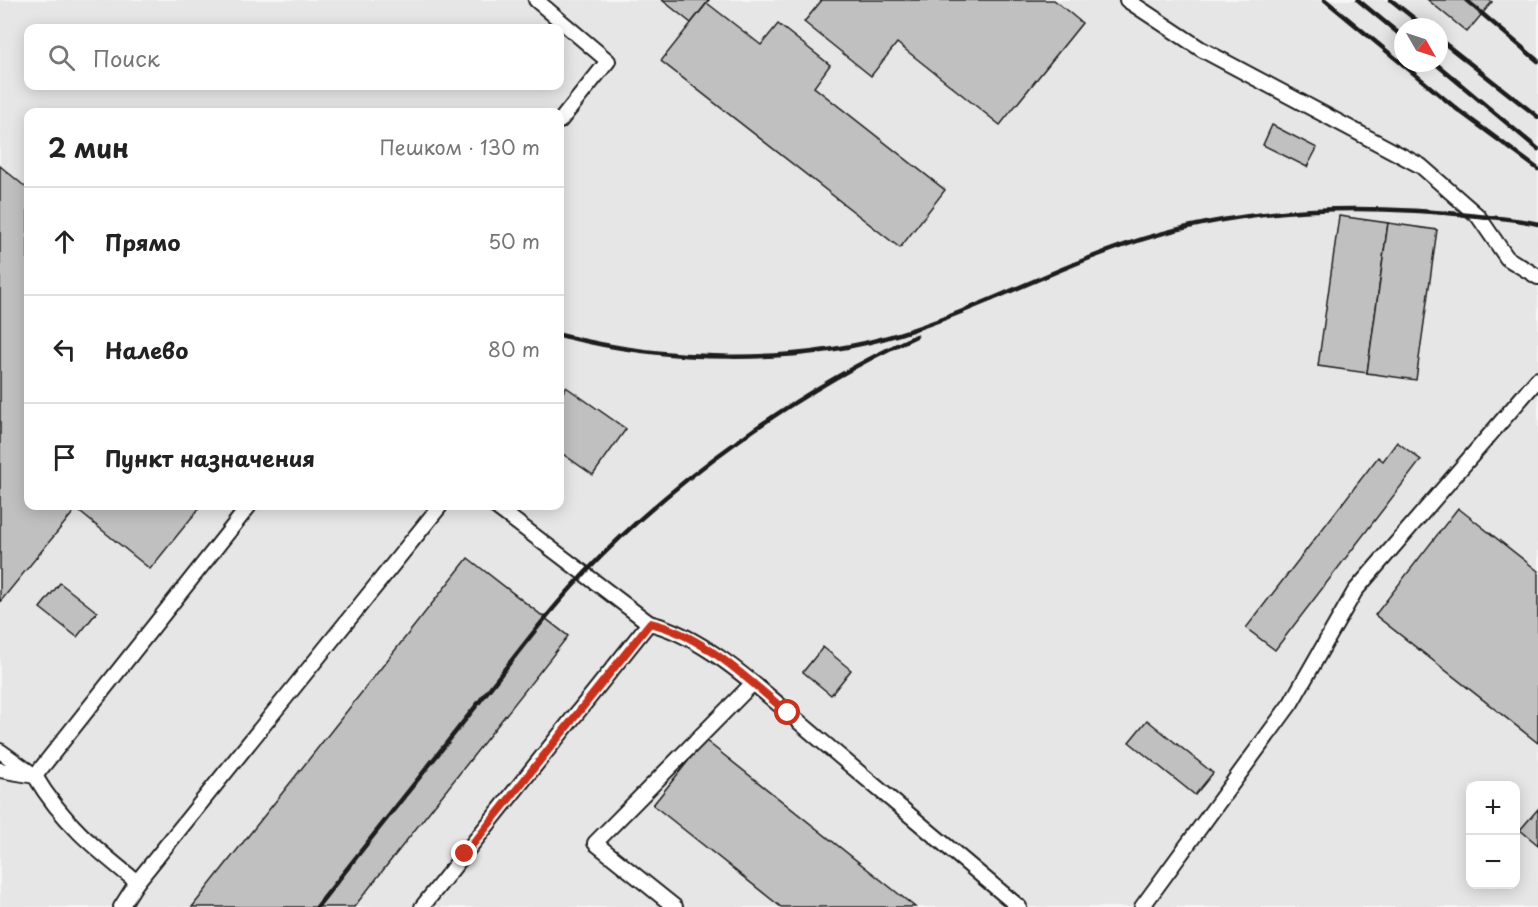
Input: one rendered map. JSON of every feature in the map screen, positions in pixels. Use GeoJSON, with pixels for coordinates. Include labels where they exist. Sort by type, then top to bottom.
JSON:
{"type":"FeatureCollection","features":[{"type":"Feature","properties":{"kind":"lane"},"geometry":{"type":"LineString","coordinates":[[536,0],[608,61],[564,116]]}},
{"type":"Feature","properties":{"kind":"lane"},"geometry":{"type":"LineString","coordinates":[[1127,0],[1201,49],[1421,166],[1478,216],[1507,258],[1538,277]]}},
{"type":"Feature","properties":{"kind":"lane"},"geometry":{"type":"LineString","coordinates":[[1142,907],[1291,703],[1355,591],[1538,379]]}},
{"type":"Feature","properties":{"kind":"lane"},"geometry":{"type":"LineString","coordinates":[[35,776],[246,510]]}},
{"type":"Feature","properties":{"kind":"lane"},"geometry":{"type":"LineString","coordinates":[[121,907],[137,882],[437,510]]}},
{"type":"Feature","properties":{"kind":"lane"},"geometry":{"type":"LineString","coordinates":[[500,510],[650,623],[672,628],[691,639],[752,684],[1019,907]]}},
{"type":"Feature","properties":{"kind":"lane"},"geometry":{"type":"LineString","coordinates":[[422,907],[650,623]]}},
{"type":"Feature","properties":{"kind":"lane"},"geometry":{"type":"LineString","coordinates":[[675,907],[595,843],[752,684]]}},
{"type":"Feature","properties":{"kind":"lane"},"geometry":{"type":"LineString","coordinates":[[0,751],[35,776],[50,801],[74,830],[137,882]]}},
{"type":"Feature","properties":{"kind":"lane"},"geometry":{"type":"LineString","coordinates":[[0,770],[35,776]]}},
{"type":"Feature","properties":{"kind":"shaded area"},"geometry":{"type":"Polygon","coordinates":[[[0,0],[1538,0],[1538,907],[0,907],[0,0]]]}},
{"type":"Feature","properties":{"kind":"building"},"geometry":{"type":"Polygon","coordinates":[[[662,0],[709,0],[691,23],[662,0]]]}},
{"type":"Feature","properties":{"kind":"building"},"geometry":{"type":"Polygon","coordinates":[[[822,0],[1054,0],[1082,23],[1000,125],[897,43],[871,76],[804,22],[822,0]]]}},
{"type":"Feature","properties":{"kind":"building"},"geometry":{"type":"Polygon","coordinates":[[[1428,0],[1489,0],[1492,2],[1467,32],[1428,0]]]}},
{"type":"Feature","properties":{"kind":"building"},"geometry":{"type":"Polygon","coordinates":[[[707,3],[761,45],[778,24],[830,65],[814,87],[945,190],[900,248],[661,61],[707,3]]]}},
{"type":"Feature","properties":{"kind":"building"},"geometry":{"type":"Polygon","coordinates":[[[1272,125],[1317,148],[1307,167],[1263,145],[1272,125]]]}},
{"type":"Feature","properties":{"kind":"building"},"geometry":{"type":"Polygon","coordinates":[[[0,166],[24,186],[24,510],[75,510],[0,602],[0,166]]]}},
{"type":"Feature","properties":{"kind":"building"},"geometry":{"type":"Polygon","coordinates":[[[1339,216],[1388,223],[1367,373],[1318,366],[1339,216]]]}},
{"type":"Feature","properties":{"kind":"building"},"geometry":{"type":"Polygon","coordinates":[[[1388,223],[1437,230],[1416,380],[1367,373],[1388,223]]]}},
{"type":"Feature","properties":{"kind":"building"},"geometry":{"type":"Polygon","coordinates":[[[566,387],[626,429],[593,475],[564,455],[564,390],[566,387]]]}},
{"type":"Feature","properties":{"kind":"building"},"geometry":{"type":"Polygon","coordinates":[[[1397,442],[1421,460],[1275,650],[1246,628],[1378,457],[1383,461],[1397,442]]]}},
{"type":"Feature","properties":{"kind":"building"},"geometry":{"type":"Polygon","coordinates":[[[1458,508],[1538,571],[1538,743],[1375,615],[1458,508]]]}},
{"type":"Feature","properties":{"kind":"building"},"geometry":{"type":"Polygon","coordinates":[[[77,510],[198,510],[150,569],[77,510]]]}},
{"type":"Feature","properties":{"kind":"building"},"geometry":{"type":"Polygon","coordinates":[[[468,558],[568,636],[354,907],[192,907],[468,558]]]}},
{"type":"Feature","properties":{"kind":"building"},"geometry":{"type":"Polygon","coordinates":[[[60,583],[97,612],[77,637],[40,608],[60,583]]]}},
{"type":"Feature","properties":{"kind":"building"},"geometry":{"type":"Polygon","coordinates":[[[823,647],[851,670],[831,695],[803,672],[823,647]]]}},
{"type":"Feature","properties":{"kind":"building"},"geometry":{"type":"Polygon","coordinates":[[[1147,720],[1213,773],[1195,795],[1129,742],[1147,720]]]}},
{"type":"Feature","properties":{"kind":"building"},"geometry":{"type":"Polygon","coordinates":[[[705,740],[915,907],[781,907],[653,805],[705,740]]]}},
{"type":"Feature","properties":{"kind":"building"},"geometry":{"type":"Polygon","coordinates":[[[1538,809],[1538,845],[1520,830],[1538,809]]]}},
{"type":"Feature","properties":{"kind":"railway"},"geometry":{"type":"LineString","coordinates":[[1325,0],[1458,110],[1538,169]]}},
{"type":"Feature","properties":{"kind":"railway"},"geometry":{"type":"LineString","coordinates":[[1358,0],[1394,30]]}},
{"type":"Feature","properties":{"kind":"railway"},"geometry":{"type":"LineString","coordinates":[[1391,0],[1414,18]]}},
{"type":"Feature","properties":{"kind":"railway"},"geometry":{"type":"LineString","coordinates":[[1466,0],[1538,61]]}},
{"type":"Feature","properties":{"kind":"railway"},"geometry":{"type":"LineString","coordinates":[[1448,46],[1538,117]]}},
{"type":"Feature","properties":{"kind":"railway"},"geometry":{"type":"LineString","coordinates":[[1446,72],[1538,149]]}},
{"type":"Feature","properties":{"kind":"railway"},"geometry":{"type":"LineString","coordinates":[[564,336],[642,351],[685,355],[730,357],[817,351],[859,344],[930,324],[1112,249],[1184,228],[1226,219],[1309,210],[1351,209],[1436,212],[1538,224]]}},
{"type":"Feature","properties":{"kind":"railway"},"geometry":{"type":"LineString","coordinates":[[317,907],[543,621],[569,590],[618,540],[696,472],[739,440],[827,383],[916,336]]}},
{"type":"Feature","properties":{"kind":"route"},"geometry":{"type":"LineString","coordinates":[[465,854],[650,623],[672,628],[700,645],[788,713]]}}]}
